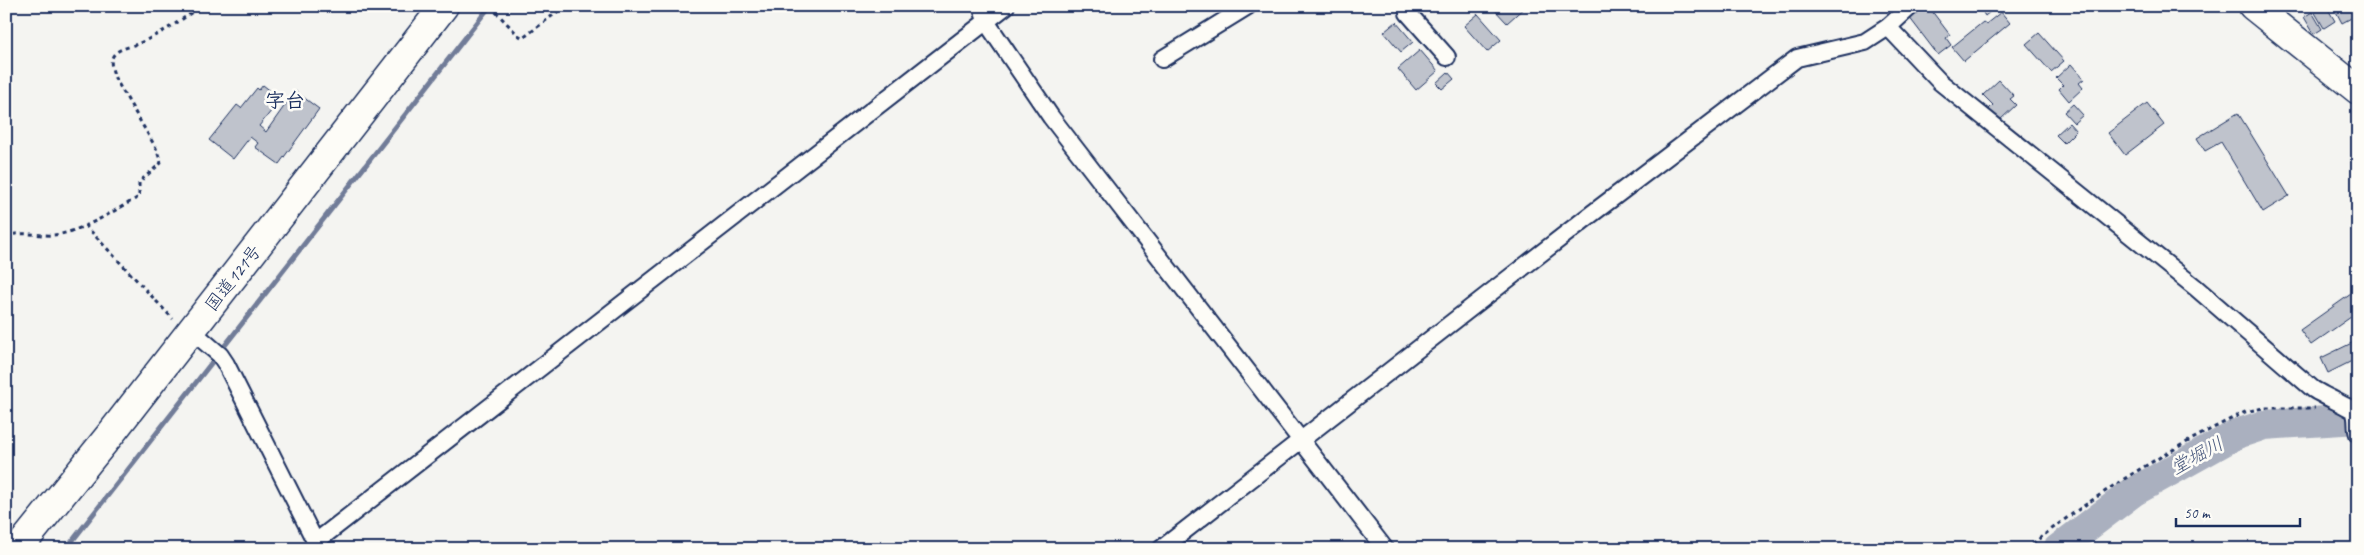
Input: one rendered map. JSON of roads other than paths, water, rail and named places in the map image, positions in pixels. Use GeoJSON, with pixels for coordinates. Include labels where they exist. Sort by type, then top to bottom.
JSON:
{"type":"FeatureCollection","features":[{"type":"Feature","properties":{"kind":"highway","name":"国道121号"},"geometry":{"type":"LineString","coordinates":[[18,549],[192,331],[444,6]]}},
{"type":"Feature","properties":{"kind":"highway"},"geometry":{"type":"LineString","coordinates":[[2253,6],[2358,90]]}},
{"type":"Feature","properties":{"kind":"street"},"geometry":{"type":"LineString","coordinates":[[981,6],[987,23],[1051,117],[1385,549]]}},
{"type":"Feature","properties":{"kind":"street"},"geometry":{"type":"LineString","coordinates":[[192,331],[220,355],[226,364],[318,545],[987,23],[1006,6]]}},
{"type":"Feature","properties":{"kind":"street"},"geometry":{"type":"LineString","coordinates":[[1162,59],[1248,6]]}},
{"type":"Feature","properties":{"kind":"street"},"geometry":{"type":"LineString","coordinates":[[1408,6],[1408,13],[1447,57]]}},
{"type":"Feature","properties":{"kind":"street"},"geometry":{"type":"LineString","coordinates":[[1161,549],[1797,58],[1865,42],[1888,28],[1911,6]]}},
{"type":"Feature","properties":{"kind":"street"},"geometry":{"type":"LineString","coordinates":[[1888,28],[1940,82],[2195,287],[2313,389],[2328,399],[2350,406],[2355,413],[2358,434]]}},
{"type":"Feature","properties":{"kind":"waterway"},"geometry":{"type":"LineString","coordinates":[[66,549],[490,6]]}},
{"type":"Feature","properties":{"kind":"waterway","name":"堂堀川"},"geometry":{"type":"LineString","coordinates":[[2058,549],[2133,492],[2237,434],[2264,425],[2358,419]]}},
{"type":"Feature","properties":{"kind":"district","name":"字台"},"geometry":{"type":"Point","coordinates":[285,100]}}]}
